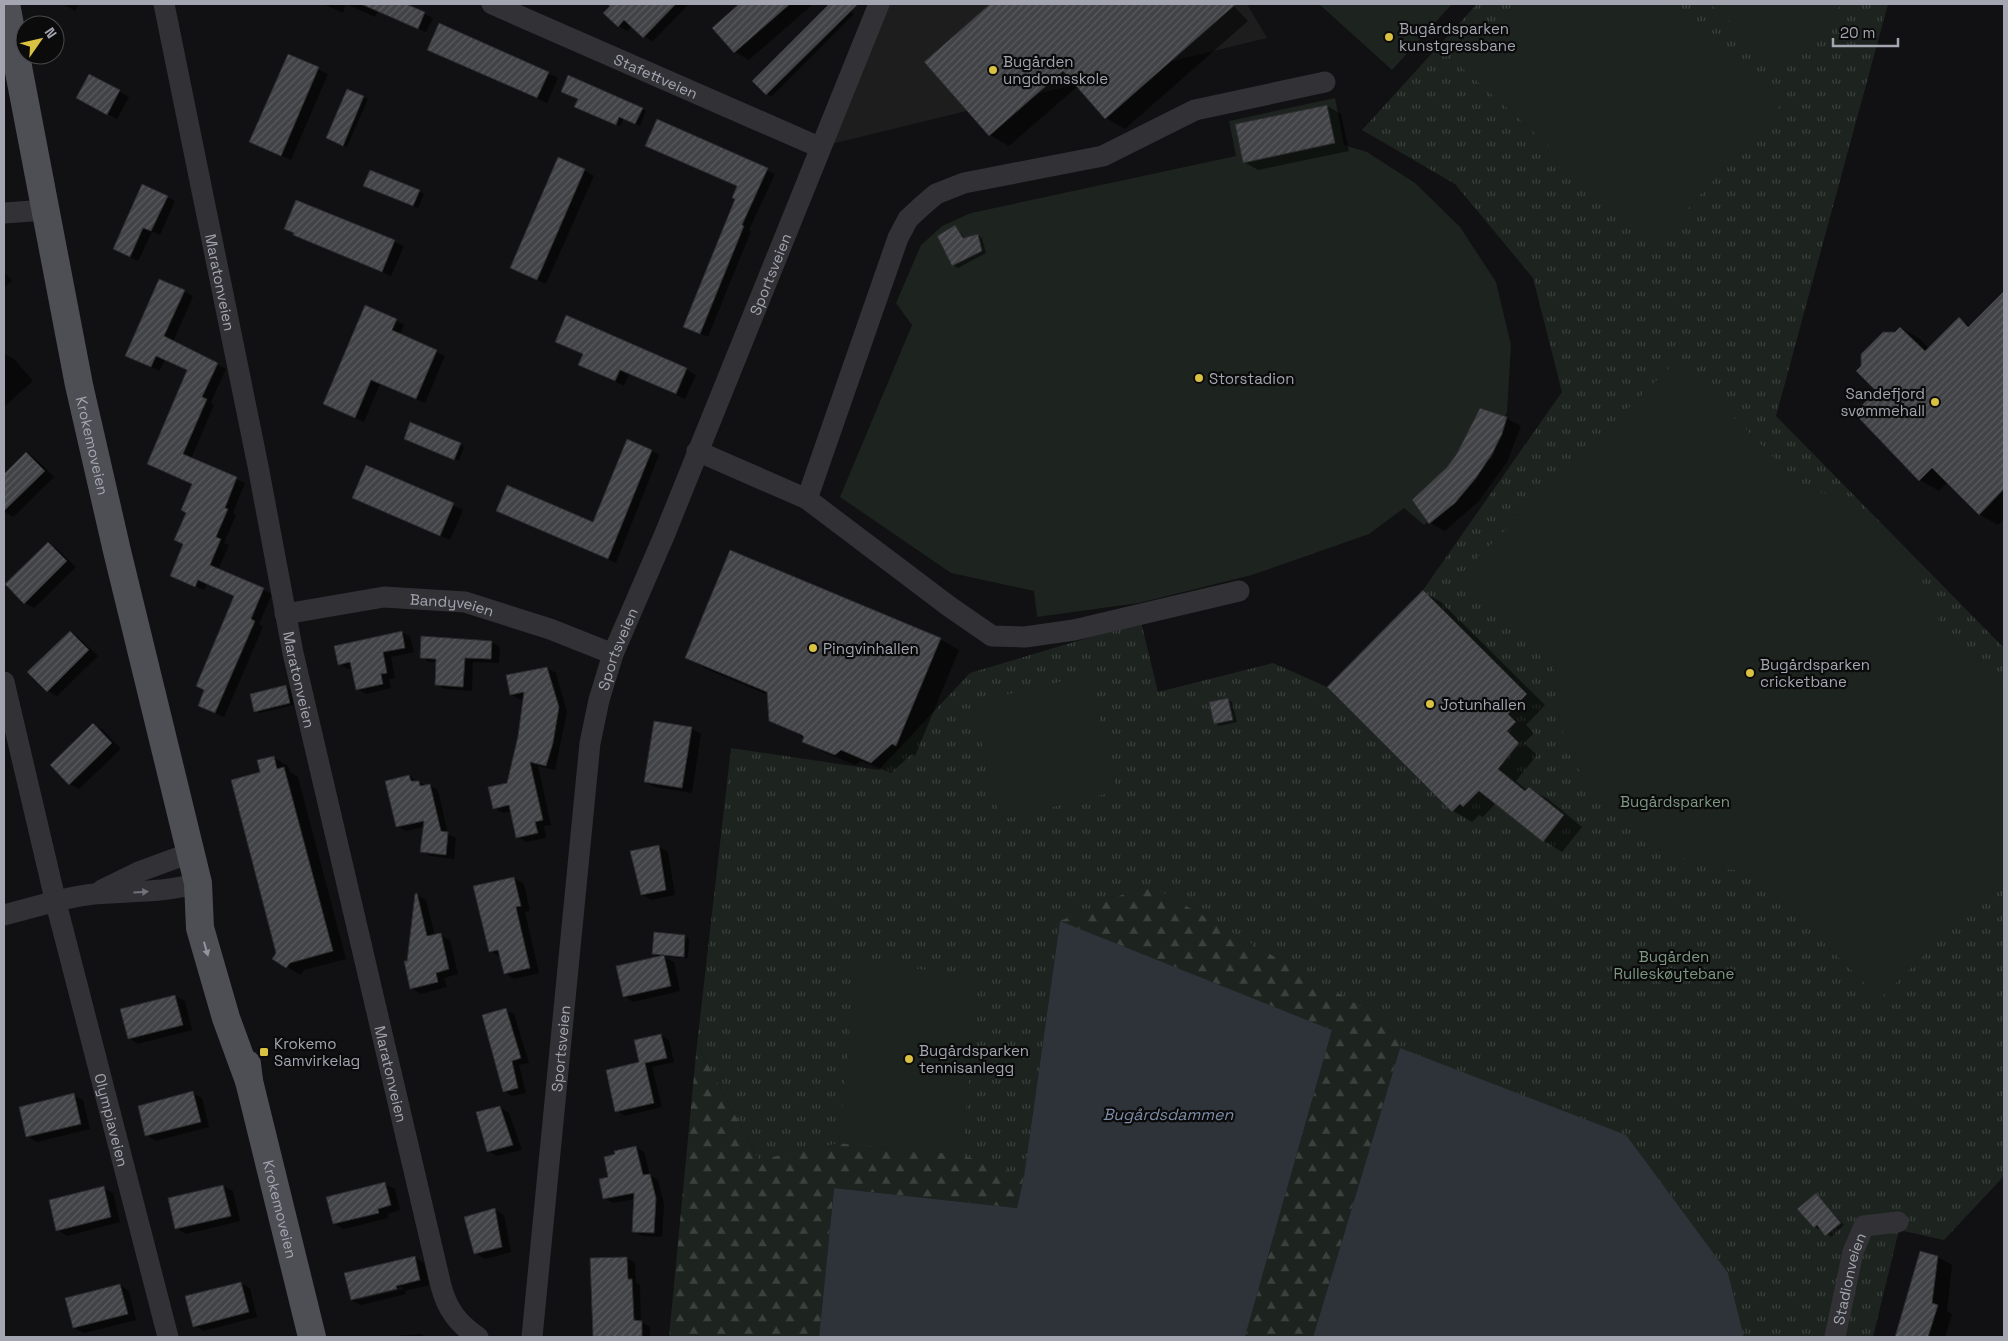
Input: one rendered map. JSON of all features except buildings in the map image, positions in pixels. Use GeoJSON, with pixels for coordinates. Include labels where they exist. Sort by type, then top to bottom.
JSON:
{"type":"FeatureCollection","features":[{"type":"Feature","properties":{"kind":"main road","name":"Krokemoveien"},"geometry":{"type":"LineString","coordinates":[[6,4],[79,385],[114,542],[198,883],[219,924],[240,1012],[249,1081],[312,1337]]}},
{"type":"Feature","properties":{"kind":"street","name":"Maratonveien"},"geometry":{"type":"LineString","coordinates":[[164,4],[256,456],[285,614],[443,1294],[454,1317],[478,1337]]}},
{"type":"Feature","properties":{"kind":"street","name":"Stafettveien"},"geometry":{"type":"LineString","coordinates":[[492,4],[819,147]]}},
{"type":"Feature","properties":{"kind":"street","name":"Sportsveien"},"geometry":{"type":"LineString","coordinates":[[532,1337],[590,743],[599,700],[613,654],[878,4]]}},
{"type":"Feature","properties":{"kind":"street"},"geometry":{"type":"LineString","coordinates":[[807,499],[898,238],[908,219],[936,194],[964,183],[1103,156],[1195,110],[1325,82]]}},
{"type":"Feature","properties":{"kind":"street"},"geometry":{"type":"LineString","coordinates":[[4,213],[46,210]]}},
{"type":"Feature","properties":{"kind":"street"},"geometry":{"type":"LineString","coordinates":[[697,451],[807,499],[950,607],[992,636],[1025,637],[1074,630],[1240,591]]}},
{"type":"Feature","properties":{"kind":"street","name":"Bandyveien"},"geometry":{"type":"LineString","coordinates":[[285,614],[384,596],[465,602],[550,629],[613,654]]}},
{"type":"Feature","properties":{"kind":"street","name":"Olympiaveien"},"geometry":{"type":"LineString","coordinates":[[4,682],[56,903],[168,1337]]}},
{"type":"Feature","properties":{"kind":"street"},"geometry":{"type":"LineString","coordinates":[[4,915],[93,894],[142,871],[190,853]]}},
{"type":"Feature","properties":{"kind":"street"},"geometry":{"type":"LineString","coordinates":[[93,894],[148,892],[182,888],[198,883]]}},
{"type":"Feature","properties":{"kind":"street","name":"Stadionveien"},"geometry":{"type":"LineString","coordinates":[[1836,1337],[1853,1252],[1864,1226],[1898,1222]]}},
{"type":"Feature","properties":{"kind":"shaded area","name":"Bugården ungdomsskole"},"geometry":{"type":"Polygon","coordinates":[[[879,4],[1247,4],[1267,38],[819,147],[879,4]]]}},
{"type":"Feature","properties":{"kind":"green space","name":"Bugårdsparken kunstgressbane"},"geometry":{"type":"Polygon","coordinates":[[[1319,4],[1452,4],[1392,70],[1319,4]]]}},
{"type":"Feature","properties":{"kind":"green space","name":"Bugårdsparken"},"geometry":{"type":"Polygon","coordinates":[[[1477,4],[1888,4],[1776,416],[2004,648],[2004,1176],[1944,1240],[1899,1230],[1873,1337],[1744,1337],[1728,1273],[1400,1048],[1332,1030],[1060,921],[1024,1176],[759,1160],[697,1044],[731,748],[879,770],[970,673],[1141,622],[1158,692],[1273,663],[1327,687],[1423,590],[1562,392],[1533,278],[1455,184],[1362,130],[1477,4]]]}},
{"type":"Feature","properties":{"kind":"green space"},"geometry":{"type":"Polygon","coordinates":[[[1514,4],[1669,4],[1781,105],[1657,243],[1459,65],[1514,4]]]}},
{"type":"Feature","properties":{"kind":"green space"},"geometry":{"type":"Polygon","coordinates":[[[1710,4],[1842,4],[1783,70],[1710,4]]]}},
{"type":"Feature","properties":{"kind":"green space","name":"Storstadion"},"geometry":{"type":"Polygon","coordinates":[[[1335,98],[1344,145],[1367,152],[1415,183],[1460,227],[1496,282],[1511,345],[1507,412],[1487,458],[1460,494],[1424,525],[1404,508],[1369,534],[1252,575],[1139,603],[1037,617],[1034,591],[951,573],[840,497],[912,325],[896,303],[921,245],[942,226],[971,213],[1236,156],[1229,121],[1335,98]]]}},
{"type":"Feature","properties":{"kind":"green space","name":"Bugårdsparken cricketbane"},"geometry":{"type":"Polygon","coordinates":[[[1677,360],[1801,485],[1850,505],[1890,537],[1907,556],[1921,578],[1941,626],[2004,690],[2004,875],[1880,999],[1753,871],[1719,869],[1669,854],[1647,842],[1608,810],[1578,769],[1567,745],[1559,721],[1554,669],[1460,575],[1677,360]]]}},
{"type":"Feature","properties":{"kind":"green space"},"geometry":{"type":"Polygon","coordinates":[[[1089,675],[1117,791],[1000,820],[972,703],[1089,675]]]}},
{"type":"Feature","properties":{"kind":"green space"},"geometry":{"type":"Polygon","coordinates":[[[1148,884],[1402,1030],[1400,1048],[1313,1337],[1245,1337],[1332,1030],[1060,921],[1148,884]]]}},
{"type":"Feature","properties":{"kind":"green space","name":"Bugårdsparken tennisanlegg"},"geometry":{"type":"Polygon","coordinates":[[[856,963],[979,975],[962,1155],[839,1143],[856,963]]]}},
{"type":"Feature","properties":{"kind":"green space"},"geometry":{"type":"Polygon","coordinates":[[[697,1044],[759,1160],[839,1143],[962,1155],[1024,1176],[1017,1208],[834,1188],[819,1337],[669,1337],[697,1044]]]}},
{"type":"Feature","properties":{"kind":"water","name":"Bugårdsdammen"},"geometry":{"type":"Polygon","coordinates":[[[1060,921],[1332,1030],[1245,1337],[819,1337],[834,1188],[1017,1208],[1024,1176],[1060,921]]]}},
{"type":"Feature","properties":{"kind":"water"},"geometry":{"type":"Polygon","coordinates":[[[1400,1048],[1626,1135],[1728,1273],[1744,1337],[1313,1337],[1400,1048]]]}},
{"type":"Feature","properties":{"kind":"place","name":"Bugårdsparken kunstgressbane"},"geometry":{"type":"Point","coordinates":[1389,37]}},
{"type":"Feature","properties":{"kind":"place","name":"Bugården ungdomsskole"},"geometry":{"type":"Point","coordinates":[993,70]}},
{"type":"Feature","properties":{"kind":"place","name":"Storstadion"},"geometry":{"type":"Point","coordinates":[1199,378]}},
{"type":"Feature","properties":{"kind":"place","name":"Sandefjord svømmehall"},"geometry":{"type":"Point","coordinates":[1935,402]}},
{"type":"Feature","properties":{"kind":"place","name":"Pingvinhallen"},"geometry":{"type":"Point","coordinates":[813,648]}},
{"type":"Feature","properties":{"kind":"place","name":"Bugårdsparken cricketbane"},"geometry":{"type":"Point","coordinates":[1750,673]}},
{"type":"Feature","properties":{"kind":"place","name":"Jotunhallen"},"geometry":{"type":"Point","coordinates":[1430,704]}},
{"type":"Feature","properties":{"kind":"place","name":"Krokemo Samvirkelag"},"geometry":{"type":"Point","coordinates":[264,1052]}},
{"type":"Feature","properties":{"kind":"place","name":"Bugårdsparken tennisanlegg"},"geometry":{"type":"Point","coordinates":[909,1059]}},
{"type":"Feature","properties":{"kind":"park label","name":"Bugården Rulleskøytebane"},"geometry":{"type":"Point","coordinates":[1674,964]}}]}
